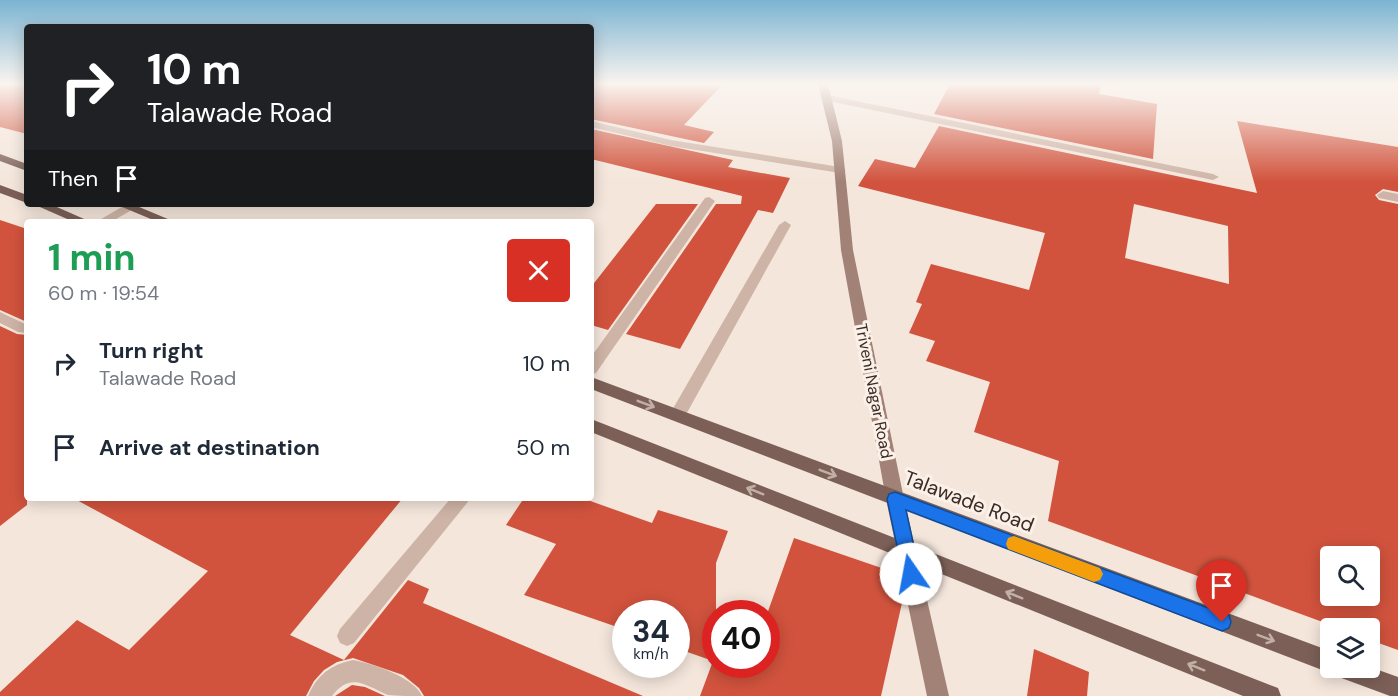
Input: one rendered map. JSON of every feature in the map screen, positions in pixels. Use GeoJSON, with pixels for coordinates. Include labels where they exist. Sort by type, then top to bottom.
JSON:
{"type":"FeatureCollection","features":[{"type":"Feature","properties":{"kind":"main road"},"geometry":{"type":"LineString","coordinates":[[0,158],[24,167]]}},
{"type":"Feature","properties":{"kind":"main road"},"geometry":{"type":"LineString","coordinates":[[0,189],[24,198]]}},
{"type":"Feature","properties":{"kind":"main road"},"geometry":{"type":"LineString","coordinates":[[47,207],[77,219]]}},
{"type":"Feature","properties":{"kind":"main road"},"geometry":{"type":"LineString","coordinates":[[134,207],[162,219]]}},
{"type":"Feature","properties":{"kind":"main road","name":"Talawade Road"},"geometry":{"type":"LineString","coordinates":[[594,384],[1320,658]]}},
{"type":"Feature","properties":{"kind":"main road"},"geometry":{"type":"LineString","coordinates":[[594,426],[1270,696]]}},
{"type":"Feature","properties":{"kind":"main road"},"geometry":{"type":"LineString","coordinates":[[1371,678],[1398,688]]}},
{"type":"Feature","properties":{"kind":"street","name":"Triveni Nagar Road"},"geometry":{"type":"LineString","coordinates":[[831,116],[837,141],[847,250],[895,499],[938,696]]}},
{"type":"Feature","properties":{"kind":"street"},"geometry":{"type":"LineString","coordinates":[[940,116],[1213,177]]}},
{"type":"Feature","properties":{"kind":"street"},"geometry":{"type":"LineString","coordinates":[[594,125],[671,143],[840,170]]}},
{"type":"Feature","properties":{"kind":"street"},"geometry":{"type":"LineString","coordinates":[[1383,195],[1398,198]]}},
{"type":"Feature","properties":{"kind":"street"},"geometry":{"type":"LineString","coordinates":[[594,365],[708,201]]}},
{"type":"Feature","properties":{"kind":"street"},"geometry":{"type":"LineString","coordinates":[[107,219],[126,207]]}},
{"type":"Feature","properties":{"kind":"street"},"geometry":{"type":"LineString","coordinates":[[677,416],[785,225]]}},
{"type":"Feature","properties":{"kind":"street"},"geometry":{"type":"LineString","coordinates":[[0,317],[23,329]]}},
{"type":"Feature","properties":{"kind":"street"},"geometry":{"type":"LineString","coordinates":[[347,636],[460,501]]}},
{"type":"Feature","properties":{"kind":"street"},"geometry":{"type":"LineString","coordinates":[[319,696],[334,677],[353,670],[369,674],[411,696]]}},
{"type":"Feature","properties":{"kind":"building"},"geometry":{"type":"Polygon","coordinates":[[[0,116],[24,116],[24,133],[0,127],[0,116]]]}},
{"type":"Feature","properties":{"kind":"building"},"geometry":{"type":"Polygon","coordinates":[[[594,116],[692,116],[684,125],[714,132],[704,143],[594,120],[594,116]]]}},
{"type":"Feature","properties":{"kind":"building"},"geometry":{"type":"Polygon","coordinates":[[[946,116],[1156,116],[1153,159],[946,116]]]}},
{"type":"Feature","properties":{"kind":"building"},"geometry":{"type":"Polygon","coordinates":[[[1237,121],[1398,147],[1398,192],[1383,189],[1375,195],[1379,200],[1398,204],[1398,650],[1380,644],[1380,618],[1320,618],[1320,621],[1048,521],[1059,461],[974,432],[990,382],[926,361],[935,341],[909,333],[922,304],[916,302],[931,264],[1029,290],[1045,233],[858,186],[875,159],[915,168],[939,126],[1257,193],[1237,121]],[[1134,204],[1125,258],[1229,284],[1228,226],[1134,204]]]}},
{"type":"Feature","properties":{"kind":"building"},"geometry":{"type":"Polygon","coordinates":[[[594,130],[733,160],[728,167],[790,178],[773,213],[758,210],[680,349],[626,334],[716,204],[741,204],[742,196],[594,160],[594,130]]]}},
{"type":"Feature","properties":{"kind":"building"},"geometry":{"type":"Polygon","coordinates":[[[656,204],[698,204],[608,330],[594,326],[594,283],[656,204]]]}},
{"type":"Feature","properties":{"kind":"building"},"geometry":{"type":"Polygon","coordinates":[[[0,220],[24,228],[24,321],[0,310],[0,220]]]}},
{"type":"Feature","properties":{"kind":"building"},"geometry":{"type":"Polygon","coordinates":[[[0,326],[24,335],[24,501],[27,501],[27,505],[0,526],[0,326]]]}},
{"type":"Feature","properties":{"kind":"building"},"geometry":{"type":"Polygon","coordinates":[[[79,501],[401,501],[290,635],[344,660],[408,580],[429,589],[423,603],[643,696],[424,696],[419,688],[403,675],[353,658],[337,662],[324,670],[314,681],[306,696],[0,696],[0,692],[77,620],[129,650],[208,571],[79,501]]]}},
{"type":"Feature","properties":{"kind":"building"},"geometry":{"type":"Polygon","coordinates":[[[522,501],[590,501],[652,523],[658,510],[728,531],[716,563],[716,600],[702,600],[702,657],[690,653],[690,600],[612,600],[612,625],[524,595],[556,544],[506,525],[522,501]]]}},
{"type":"Feature","properties":{"kind":"building"},"geometry":{"type":"Polygon","coordinates":[[[794,538],[899,574],[904,594],[881,696],[700,696],[707,678],[780,678],[780,600],[772,600],[794,538]]]}},
{"type":"Feature","properties":{"kind":"building"},"geometry":{"type":"Polygon","coordinates":[[[1034,649],[1089,672],[1087,696],[1027,696],[1034,649]]]}},
{"type":"Feature","properties":{"kind":"building"},"geometry":{"type":"Polygon","coordinates":[[[352,685],[365,687],[385,696],[335,696],[352,685]]]}},
{"type":"Feature","properties":{"kind":"slow traffic"},"geometry":{"type":"LineString","coordinates":[[1014,544],[1094,574]]}},
{"type":"Feature","properties":{"kind":"route"},"geometry":{"type":"LineString","coordinates":[[911,574],[895,499],[1222,622]]}}]}
